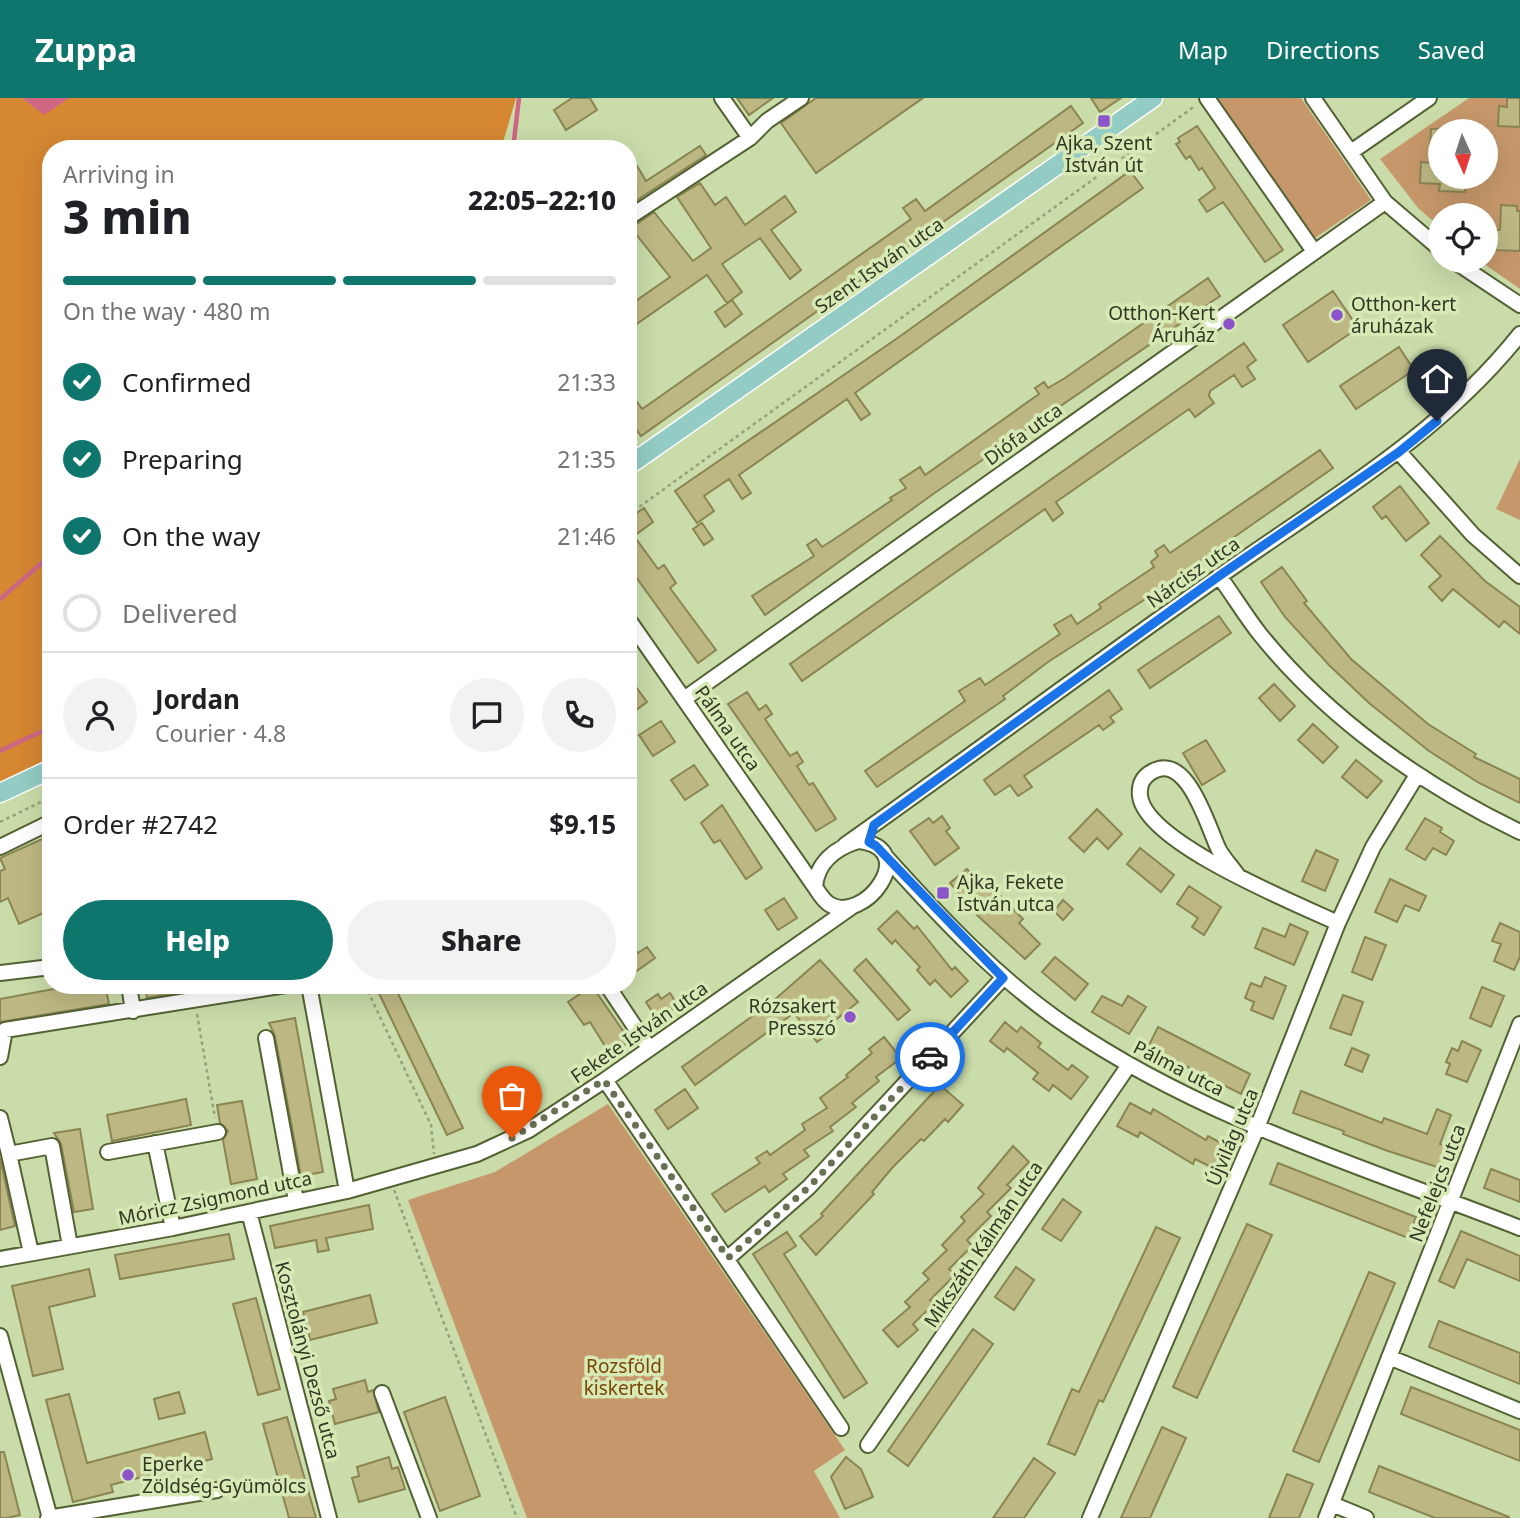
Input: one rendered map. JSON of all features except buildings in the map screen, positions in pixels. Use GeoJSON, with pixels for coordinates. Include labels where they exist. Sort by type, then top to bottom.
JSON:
{"type":"FeatureCollection","features":[{"type":"Feature","properties":{"kind":"main road","name":"Szent István utca"},"geometry":{"type":"LineString","coordinates":[[637,460],[1153,98]]}},
{"type":"Feature","properties":{"kind":"main road"},"geometry":{"type":"LineString","coordinates":[[0,793],[42,773]]}},
{"type":"Feature","properties":{"kind":"street"},"geometry":{"type":"LineString","coordinates":[[722,98],[750,138]]}},
{"type":"Feature","properties":{"kind":"street"},"geometry":{"type":"LineString","coordinates":[[637,212],[750,138],[767,121],[801,98]]}},
{"type":"Feature","properties":{"kind":"street"},"geometry":{"type":"LineString","coordinates":[[1312,98],[1385,202],[1428,239]]}},
{"type":"Feature","properties":{"kind":"street"},"geometry":{"type":"LineString","coordinates":[[1351,152],[1429,98]]}},
{"type":"Feature","properties":{"kind":"street"},"geometry":{"type":"LineString","coordinates":[[1201,102],[1313,250]]}},
{"type":"Feature","properties":{"kind":"street","name":"Diófa utca"},"geometry":{"type":"LineString","coordinates":[[684,699],[1313,250],[1385,202]]}},
{"type":"Feature","properties":{"kind":"street"},"geometry":{"type":"LineString","coordinates":[[1472,273],[1520,305]]}},
{"type":"Feature","properties":{"kind":"street","name":"Nárcisz utca"},"geometry":{"type":"LineString","coordinates":[[845,845],[1219,576],[1399,452],[1473,389],[1520,334]]}},
{"type":"Feature","properties":{"kind":"street"},"geometry":{"type":"LineString","coordinates":[[1399,452],[1473,536],[1520,576]]}},
{"type":"Feature","properties":{"kind":"street"},"geometry":{"type":"LineString","coordinates":[[1219,576],[1259,633],[1303,681],[1360,732],[1417,775],[1520,832]]}},
{"type":"Feature","properties":{"kind":"street","name":"Pálma utca"},"geometry":{"type":"LineString","coordinates":[[637,632],[830,905]]}},
{"type":"Feature","properties":{"kind":"street"},"geometry":{"type":"LineString","coordinates":[[1238,876],[1221,853],[1191,787],[1179,773],[1164,768],[1153,771],[1143,779],[1139,792],[1142,808],[1188,849],[1238,876],[1338,923]]}},
{"type":"Feature","properties":{"kind":"street","name":"Újvilág utca"},"geometry":{"type":"LineString","coordinates":[[1090,1518],[1257,1128],[1338,923],[1373,848],[1417,775]]}},
{"type":"Feature","properties":{"kind":"street"},"geometry":{"type":"LineString","coordinates":[[815,887],[816,875],[823,862],[845,845],[869,842],[874,825]]}},
{"type":"Feature","properties":{"kind":"street"},"geometry":{"type":"LineString","coordinates":[[0,847],[42,826]]}},
{"type":"Feature","properties":{"kind":"street","name":"Pálma utca"},"geometry":{"type":"LineString","coordinates":[[869,842],[1003,978],[1067,1026],[1129,1065],[1257,1128],[1520,1228]]}},
{"type":"Feature","properties":{"kind":"street"},"geometry":{"type":"LineString","coordinates":[[818,931],[830,905],[838,908],[853,906],[873,894],[886,877],[886,857]]}},
{"type":"Feature","properties":{"kind":"street"},"geometry":{"type":"LineString","coordinates":[[795,858],[823,862]]}},
{"type":"Feature","properties":{"kind":"street"},"geometry":{"type":"LineString","coordinates":[[886,877],[907,881]]}},
{"type":"Feature","properties":{"kind":"street","name":"Fekete István utca"},"geometry":{"type":"LineString","coordinates":[[436,1167],[477,1154],[529,1130],[853,906]]}},
{"type":"Feature","properties":{"kind":"street"},"geometry":{"type":"LineString","coordinates":[[0,973],[42,968]]}},
{"type":"Feature","properties":{"kind":"street"},"geometry":{"type":"LineString","coordinates":[[728,1258],[809,1187],[1003,978]]}},
{"type":"Feature","properties":{"kind":"street"},"geometry":{"type":"LineString","coordinates":[[130,994],[133,1011]]}},
{"type":"Feature","properties":{"kind":"street"},"geometry":{"type":"LineString","coordinates":[[0,1057],[5,1030],[231,994]]}},
{"type":"Feature","properties":{"kind":"street"},"geometry":{"type":"LineString","coordinates":[[311,994],[347,1191]]}},
{"type":"Feature","properties":{"kind":"street"},"geometry":{"type":"LineString","coordinates":[[613,994],[649,1048]]}},
{"type":"Feature","properties":{"kind":"street","name":"Nefelejcs utca"},"geometry":{"type":"LineString","coordinates":[[1326,1518],[1520,1024]]}},
{"type":"Feature","properties":{"kind":"street"},"geometry":{"type":"LineString","coordinates":[[266,1038],[296,1201]]}},
{"type":"Feature","properties":{"kind":"street","name":"Mikszáth Kálmán utca"},"geometry":{"type":"LineString","coordinates":[[868,1445],[1129,1065]]}},
{"type":"Feature","properties":{"kind":"street"},"geometry":{"type":"LineString","coordinates":[[604,1080],[728,1258],[841,1428]]}},
{"type":"Feature","properties":{"kind":"street"},"geometry":{"type":"LineString","coordinates":[[0,1118],[31,1253]]}},
{"type":"Feature","properties":{"kind":"street"},"geometry":{"type":"LineString","coordinates":[[108,1152],[218,1132]]}},
{"type":"Feature","properties":{"kind":"street"},"geometry":{"type":"LineString","coordinates":[[155,1143],[173,1228]]}},
{"type":"Feature","properties":{"kind":"street"},"geometry":{"type":"LineString","coordinates":[[9,1154],[52,1146],[70,1246]]}},
{"type":"Feature","properties":{"kind":"street","name":"Móricz Zsigmond utca"},"geometry":{"type":"LineString","coordinates":[[0,1259],[250,1212],[391,1181],[436,1167]]}},
{"type":"Feature","properties":{"kind":"street","name":"Kosztolányi Dezső utca"},"geometry":{"type":"LineString","coordinates":[[250,1212],[329,1518]]}},
{"type":"Feature","properties":{"kind":"street"},"geometry":{"type":"LineString","coordinates":[[0,1336],[49,1518],[90,1515],[217,1490]]}},
{"type":"Feature","properties":{"kind":"street"},"geometry":{"type":"LineString","coordinates":[[1389,1357],[1520,1411]]}},
{"type":"Feature","properties":{"kind":"street"},"geometry":{"type":"LineString","coordinates":[[382,1393],[429,1518]]}},
{"type":"Feature","properties":{"kind":"street"},"geometry":{"type":"LineString","coordinates":[[1332,1504],[1366,1518]]}},
{"type":"Feature","properties":{"kind":"path"},"geometry":{"type":"LineString","coordinates":[[637,509],[1201,102]]}},
{"type":"Feature","properties":{"kind":"path"},"geometry":{"type":"LineString","coordinates":[[0,822],[42,801]]}},
{"type":"Feature","properties":{"kind":"path"},"geometry":{"type":"LineString","coordinates":[[369,994],[431,1125],[436,1167]]}},
{"type":"Feature","properties":{"kind":"path"},"geometry":{"type":"LineString","coordinates":[[195,1000],[218,1132]]}},
{"type":"Feature","properties":{"kind":"path"},"geometry":{"type":"LineString","coordinates":[[391,1181],[517,1518]]}},
{"type":"Feature","properties":{"kind":"green space"},"geometry":{"type":"Polygon","coordinates":[[[1301,98],[1371,200],[1312,240],[1215,100],[1301,98]]]}},
{"type":"Feature","properties":{"kind":"green space"},"geometry":{"type":"Polygon","coordinates":[[[1469,98],[1520,98],[1520,289],[1497,273],[1498,203],[1428,203],[1428,217],[1418,208],[1380,159],[1428,126],[1428,189],[1498,189],[1498,119],[1438,119],[1469,98]]]}},
{"type":"Feature","properties":{"kind":"green space"},"geometry":{"type":"Polygon","coordinates":[[[1520,459],[1520,520],[1496,509],[1520,459]]]}},
{"type":"Feature","properties":{"kind":"green space","name":"Rozsföld kiskertek"},"geometry":{"type":"Polygon","coordinates":[[[608,1104],[845,1450],[814,1471],[840,1518],[527,1518],[408,1200],[495,1172],[608,1104]]]}},
{"type":"Feature","properties":{"kind":"shaded area"},"geometry":{"type":"Polygon","coordinates":[[[0,98],[22,98],[44,114],[69,98],[516,98],[504,140],[42,140],[42,771],[0,792],[0,98]]]}},
{"type":"Feature","properties":{"kind":"shaded area"},"geometry":{"type":"Polygon","coordinates":[[[22,98],[69,98],[44,115],[22,98]]]}},
{"type":"Feature","properties":{"kind":"waterway"},"geometry":{"type":"LineString","coordinates":[[514,140],[519,98]]}},
{"type":"Feature","properties":{"kind":"waterway"},"geometry":{"type":"LineString","coordinates":[[0,599],[42,563]]}},
{"type":"Feature","properties":{"kind":"waterway"},"geometry":{"type":"LineString","coordinates":[[0,751],[42,731]]}},
{"type":"Feature","properties":{"kind":"way so far"},"geometry":{"type":"LineString","coordinates":[[512,1138],[529,1130],[604,1080],[728,1258],[809,1187],[930,1057]]}},
{"type":"Feature","properties":{"kind":"place","name":"Ajka, Szent István út"},"geometry":{"type":"Point","coordinates":[1104,121]}},
{"type":"Feature","properties":{"kind":"place","name":"Otthon-kert áruházak"},"geometry":{"type":"Point","coordinates":[1337,315]}},
{"type":"Feature","properties":{"kind":"place","name":"Otthon-Kert Áruház"},"geometry":{"type":"Point","coordinates":[1229,324]}},
{"type":"Feature","properties":{"kind":"place","name":"Ajka, Fekete István utca"},"geometry":{"type":"Point","coordinates":[943,893]}},
{"type":"Feature","properties":{"kind":"place","name":"Rózsakert Presszó"},"geometry":{"type":"Point","coordinates":[850,1017]}},
{"type":"Feature","properties":{"kind":"place","name":"Eperke Zöldség-Gyümölcs"},"geometry":{"type":"Point","coordinates":[128,1475]}},
{"type":"Feature","properties":{"kind":"route"},"geometry":{"type":"LineString","coordinates":[[930,1057],[1003,978],[876,846],[869,842],[874,825],[1219,576],[1399,452],[1437,421]]}}]}
